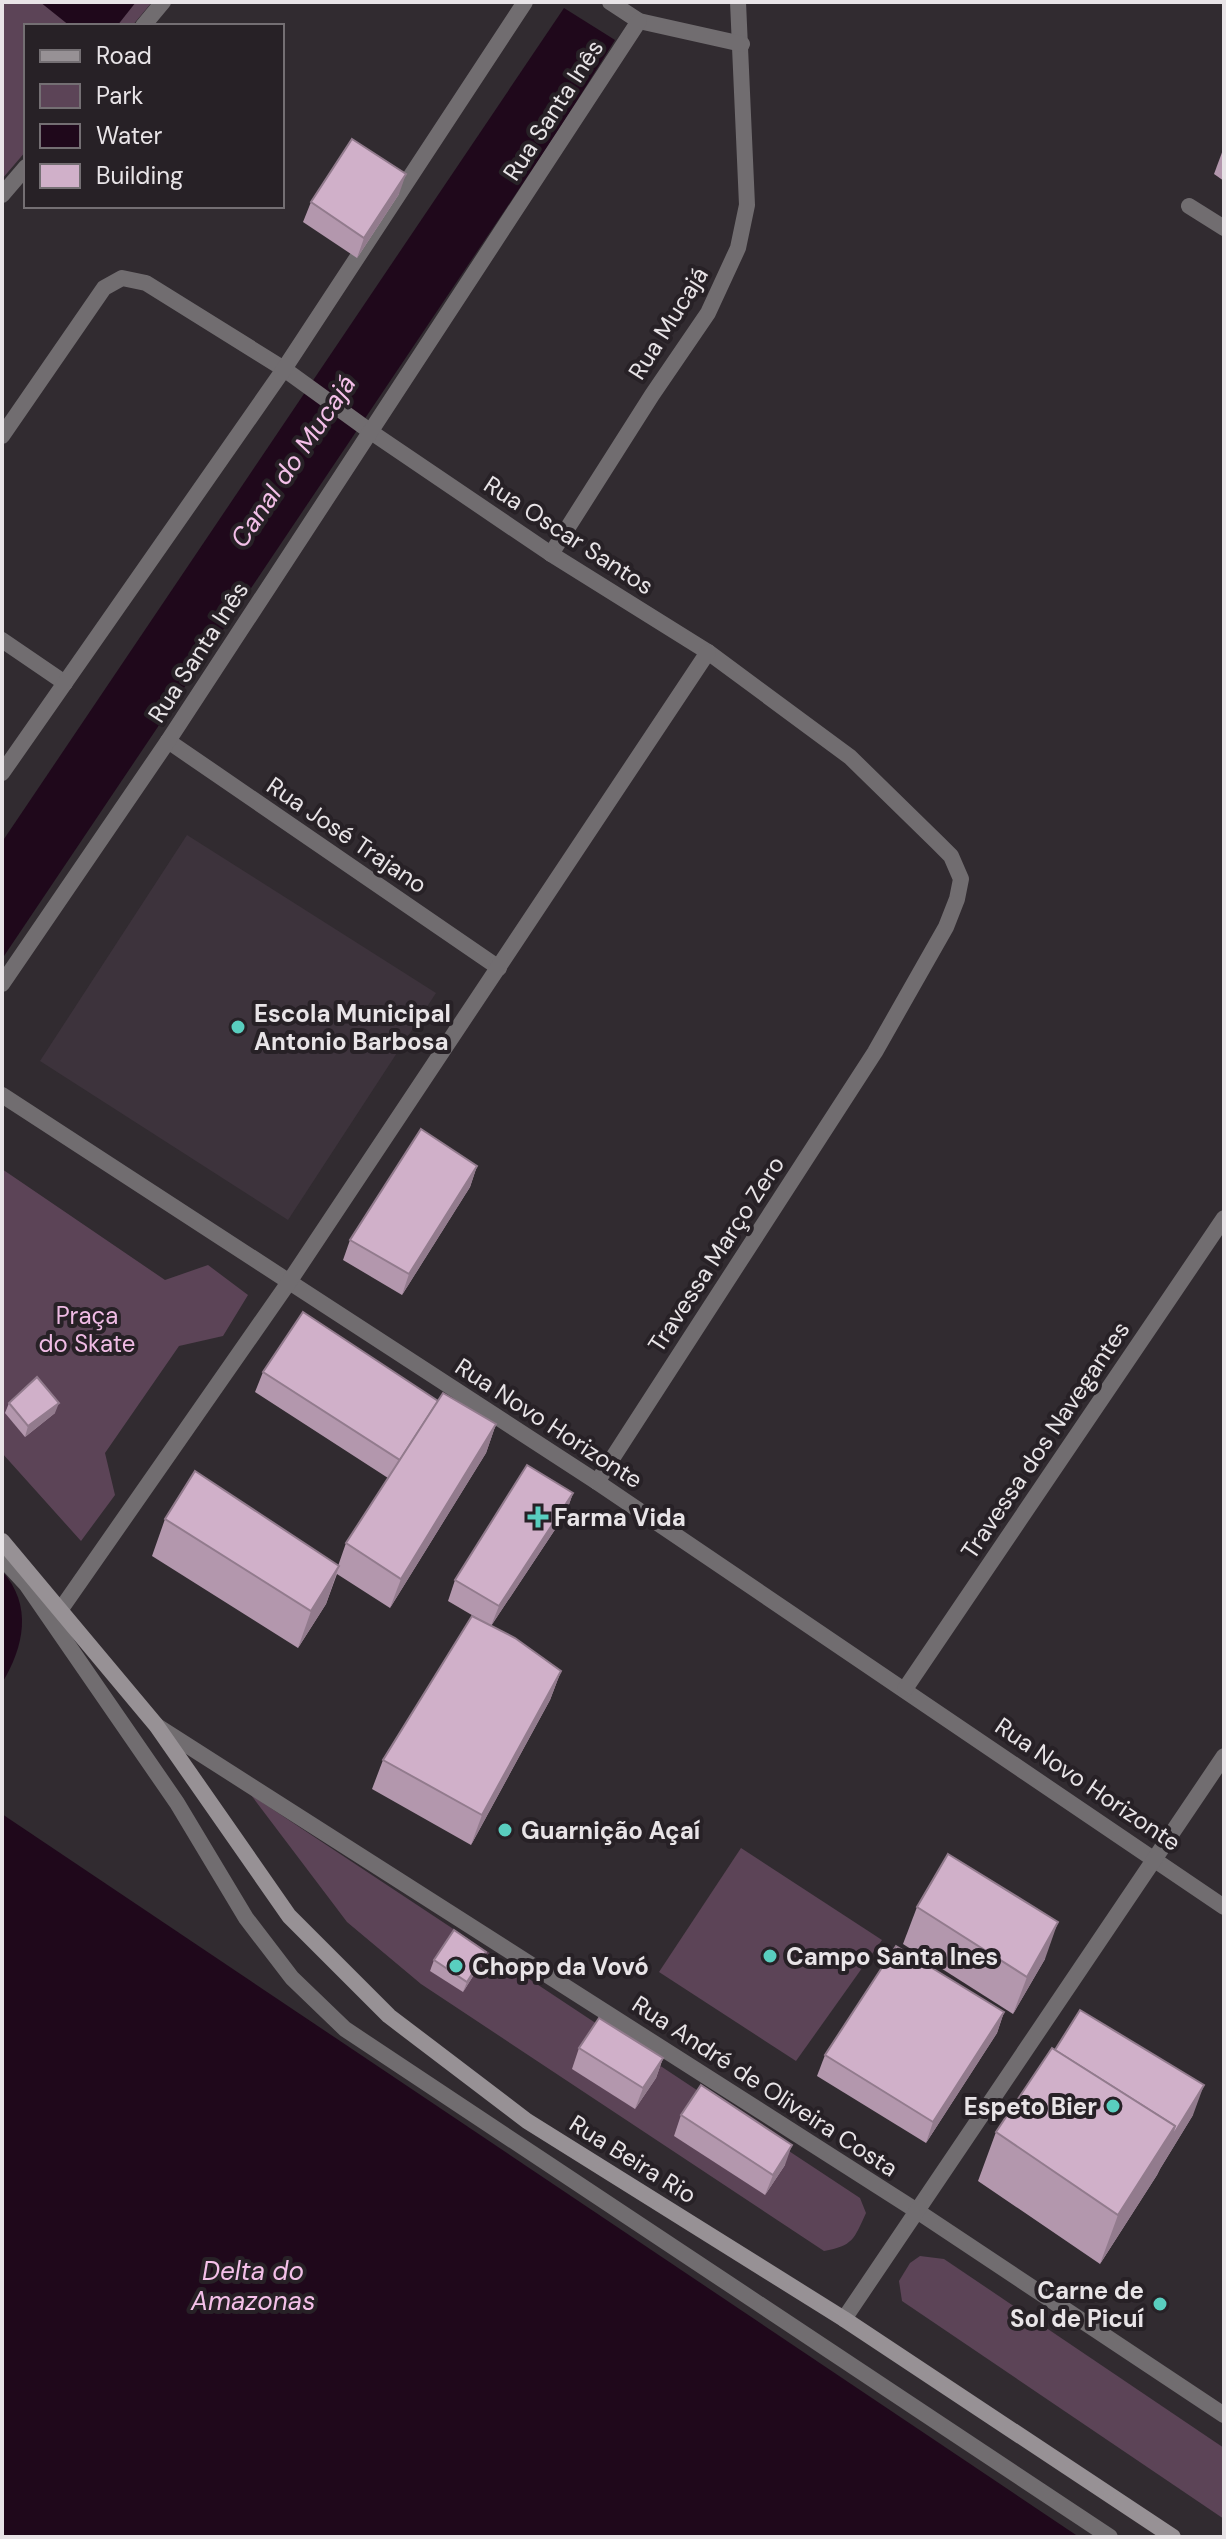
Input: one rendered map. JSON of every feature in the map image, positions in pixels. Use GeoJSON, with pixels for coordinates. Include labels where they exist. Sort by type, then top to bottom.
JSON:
{"type":"FeatureCollection","features":[{"type":"Feature","properties":{"kind":"main road","name":"Rua André de Oliveira Costa"},"geometry":{"type":"LineString","coordinates":[[2,1541],[156,1725]]}},
{"type":"Feature","properties":{"kind":"main road","name":"Rua Beira Rio"},"geometry":{"type":"LineString","coordinates":[[156,1725],[289,1916],[389,2016],[527,2121],[844,2319],[1173,2537]]}},
{"type":"Feature","properties":{"kind":"street"},"geometry":{"type":"LineString","coordinates":[[145,24],[163,2]]}},
{"type":"Feature","properties":{"kind":"street"},"geometry":{"type":"LineString","coordinates":[[2,773],[284,369],[525,2]]}},
{"type":"Feature","properties":{"kind":"street"},"geometry":{"type":"LineString","coordinates":[[610,2],[639,21],[742,44]]}},
{"type":"Feature","properties":{"kind":"street","name":"Rua Mucajá"},"geometry":{"type":"LineString","coordinates":[[551,554],[708,313],[738,248],[747,205],[738,2]]}},
{"type":"Feature","properties":{"kind":"street","name":"Rua Santa Inês"},"geometry":{"type":"LineString","coordinates":[[2,984],[168,741],[368,429],[639,21]]}},
{"type":"Feature","properties":{"kind":"street"},"geometry":{"type":"LineString","coordinates":[[2,195],[24,169]]}},
{"type":"Feature","properties":{"kind":"street"},"geometry":{"type":"LineString","coordinates":[[1189,206],[1224,228]]}},
{"type":"Feature","properties":{"kind":"street","name":"Rua Oscar Santos"},"geometry":{"type":"LineString","coordinates":[[2,436],[95,298],[104,288],[122,278],[136,279],[284,369],[551,554],[708,652],[850,757],[951,856],[958,869],[960,887],[952,914],[875,1052]]}},
{"type":"Feature","properties":{"kind":"street"},"geometry":{"type":"LineString","coordinates":[[2,640],[65,683]]}},
{"type":"Feature","properties":{"kind":"street"},"geometry":{"type":"LineString","coordinates":[[61,1609],[289,1282],[708,652]]}},
{"type":"Feature","properties":{"kind":"street","name":"Rua José Trajano"},"geometry":{"type":"LineString","coordinates":[[168,741],[499,968]]}},
{"type":"Feature","properties":{"kind":"street","name":"Travessa Março Zero"},"geometry":{"type":"LineString","coordinates":[[597,1482],[875,1052]]}},
{"type":"Feature","properties":{"kind":"street","name":"Rua Novo Horizonte"},"geometry":{"type":"LineString","coordinates":[[2,1095],[597,1482],[1224,1907]]}},
{"type":"Feature","properties":{"kind":"street","name":"Travessa dos Navegantes"},"geometry":{"type":"LineString","coordinates":[[905,1689],[1224,1218]]}},
{"type":"Feature","properties":{"kind":"street"},"geometry":{"type":"LineString","coordinates":[[2,1558],[26,1584],[177,1803],[246,1918],[292,1978],[345,2029],[1110,2537]]}},
{"type":"Feature","properties":{"kind":"street","name":"Rua André de Oliveira Costa"},"geometry":{"type":"LineString","coordinates":[[156,1725],[917,2211],[1224,2415]]}},
{"type":"Feature","properties":{"kind":"street"},"geometry":{"type":"LineString","coordinates":[[844,2319],[1224,1756]]}},
{"type":"Feature","properties":{"kind":"shaded area","name":"Escola Municipal Antonio Barbosa"},"geometry":{"type":"Polygon","coordinates":[[[187,835],[436,993],[288,1220],[40,1061],[187,835]]]}},
{"type":"Feature","properties":{"kind":"green space"},"geometry":{"type":"Polygon","coordinates":[[[2,2],[152,2],[134,24],[24,24],[24,153],[2,179],[2,2]]]}},
{"type":"Feature","properties":{"kind":"green space","name":"Praça do Skate"},"geometry":{"type":"Polygon","coordinates":[[[2,1169],[165,1280],[208,1265],[248,1295],[223,1336],[179,1346],[105,1453],[115,1495],[81,1541],[2,1453],[2,1169]]]}},
{"type":"Feature","properties":{"kind":"green space"},"geometry":{"type":"Polygon","coordinates":[[[251,1795],[860,2198],[866,2213],[855,2235],[847,2244],[824,2251],[421,1984],[347,1922],[251,1795]]]}},
{"type":"Feature","properties":{"kind":"green space","name":"Campo Santa Ines"},"geometry":{"type":"Polygon","coordinates":[[[741,1848],[882,1940],[796,2061],[659,1972],[741,1848]]]}},
{"type":"Feature","properties":{"kind":"green space"},"geometry":{"type":"Polygon","coordinates":[[[920,2256],[944,2259],[1224,2448],[1224,2519],[902,2301],[899,2281],[910,2263],[920,2256]]]}},
{"type":"Feature","properties":{"kind":"water"},"geometry":{"type":"Polygon","coordinates":[[[40,2],[136,2],[119,24],[68,24],[40,2]]]}},
{"type":"Feature","properties":{"kind":"water","name":"Canal do Mucajá"},"geometry":{"type":"Polygon","coordinates":[[[564,8],[615,40],[558,131],[2,959],[2,842],[564,8]]]}},
{"type":"Feature","properties":{"kind":"water"},"geometry":{"type":"Polygon","coordinates":[[[2,1571],[18,1598],[22,1626],[16,1655],[2,1683],[2,1571]]]}},
{"type":"Feature","properties":{"kind":"water","name":"Delta do Amazonas"},"geometry":{"type":"Polygon","coordinates":[[[2,1814],[1079,2537],[2,2537],[2,1814]]]}},
{"type":"Feature","properties":{"kind":"building"},"geometry":{"type":"Polygon","coordinates":[[[352,139],[406,174],[364,238],[311,202],[352,139]]]}},
{"type":"Feature","properties":{"kind":"building"},"geometry":{"type":"Polygon","coordinates":[[[421,1129],[477,1166],[409,1274],[350,1240],[421,1129]]]}},
{"type":"Feature","properties":{"kind":"building"},"geometry":{"type":"Polygon","coordinates":[[[303,1312],[438,1401],[400,1460],[263,1372],[303,1312]]]}},
{"type":"Feature","properties":{"kind":"building"},"geometry":{"type":"Polygon","coordinates":[[[37,1377],[59,1403],[28,1426],[9,1403],[37,1377]]]}},
{"type":"Feature","properties":{"kind":"building"},"geometry":{"type":"Polygon","coordinates":[[[443,1393],[496,1424],[401,1579],[346,1543],[443,1393]]]}},
{"type":"Feature","properties":{"kind":"building"},"geometry":{"type":"Polygon","coordinates":[[[527,1465],[573,1493],[499,1606],[455,1580],[527,1465]]]}},
{"type":"Feature","properties":{"kind":"building"},"geometry":{"type":"Polygon","coordinates":[[[195,1471],[339,1566],[311,1611],[165,1519],[195,1471]]]}},
{"type":"Feature","properties":{"kind":"building"},"geometry":{"type":"Polygon","coordinates":[[[472,1616],[515,1638],[561,1671],[482,1815],[383,1760],[472,1616]]]}},
{"type":"Feature","properties":{"kind":"building"},"geometry":{"type":"Polygon","coordinates":[[[948,1854],[1058,1922],[1027,1977],[917,1907],[948,1854]]]}},
{"type":"Feature","properties":{"kind":"building","name":"Chopp da Vovó"},"geometry":{"type":"Polygon","coordinates":[[[454,1930],[486,1952],[467,1982],[434,1960],[454,1930]]]}},
{"type":"Feature","properties":{"kind":"building"},"geometry":{"type":"Polygon","coordinates":[[[896,1946],[1004,2012],[933,2122],[825,2055],[896,1946]]]}},
{"type":"Feature","properties":{"kind":"building"},"geometry":{"type":"Polygon","coordinates":[[[1080,2010],[1204,2085],[1170,2140],[1175,2126],[1055,2050],[1080,2010]]]}},
{"type":"Feature","properties":{"kind":"building"},"geometry":{"type":"Polygon","coordinates":[[[599,2018],[663,2058],[643,2088],[579,2048],[599,2018]]]}},
{"type":"Feature","properties":{"kind":"building"},"geometry":{"type":"Polygon","coordinates":[[[1052,2048],[1175,2126],[1118,2215],[996,2132],[1052,2048]]]}},
{"type":"Feature","properties":{"kind":"building"},"geometry":{"type":"Polygon","coordinates":[[[701,2085],[792,2145],[773,2175],[681,2115],[701,2085]]]}},
{"type":"Feature","properties":{"kind":"place","name":"Escola Municipal Antonio Barbosa"},"geometry":{"type":"Point","coordinates":[238,1027]}},
{"type":"Feature","properties":{"kind":"place","name":"Farma Vida"},"geometry":{"type":"Point","coordinates":[538,1517]}},
{"type":"Feature","properties":{"kind":"place","name":"Guarnição Açaí"},"geometry":{"type":"Point","coordinates":[505,1830]}},
{"type":"Feature","properties":{"kind":"place","name":"Campo Santa Ines"},"geometry":{"type":"Point","coordinates":[770,1956]}},
{"type":"Feature","properties":{"kind":"place","name":"Chopp da Vovó"},"geometry":{"type":"Point","coordinates":[456,1966]}},
{"type":"Feature","properties":{"kind":"place","name":"Espeto Bier"},"geometry":{"type":"Point","coordinates":[1113,2106]}},
{"type":"Feature","properties":{"kind":"place","name":"Carne de Sol de Picuí"},"geometry":{"type":"Point","coordinates":[1160,2304]}}]}
